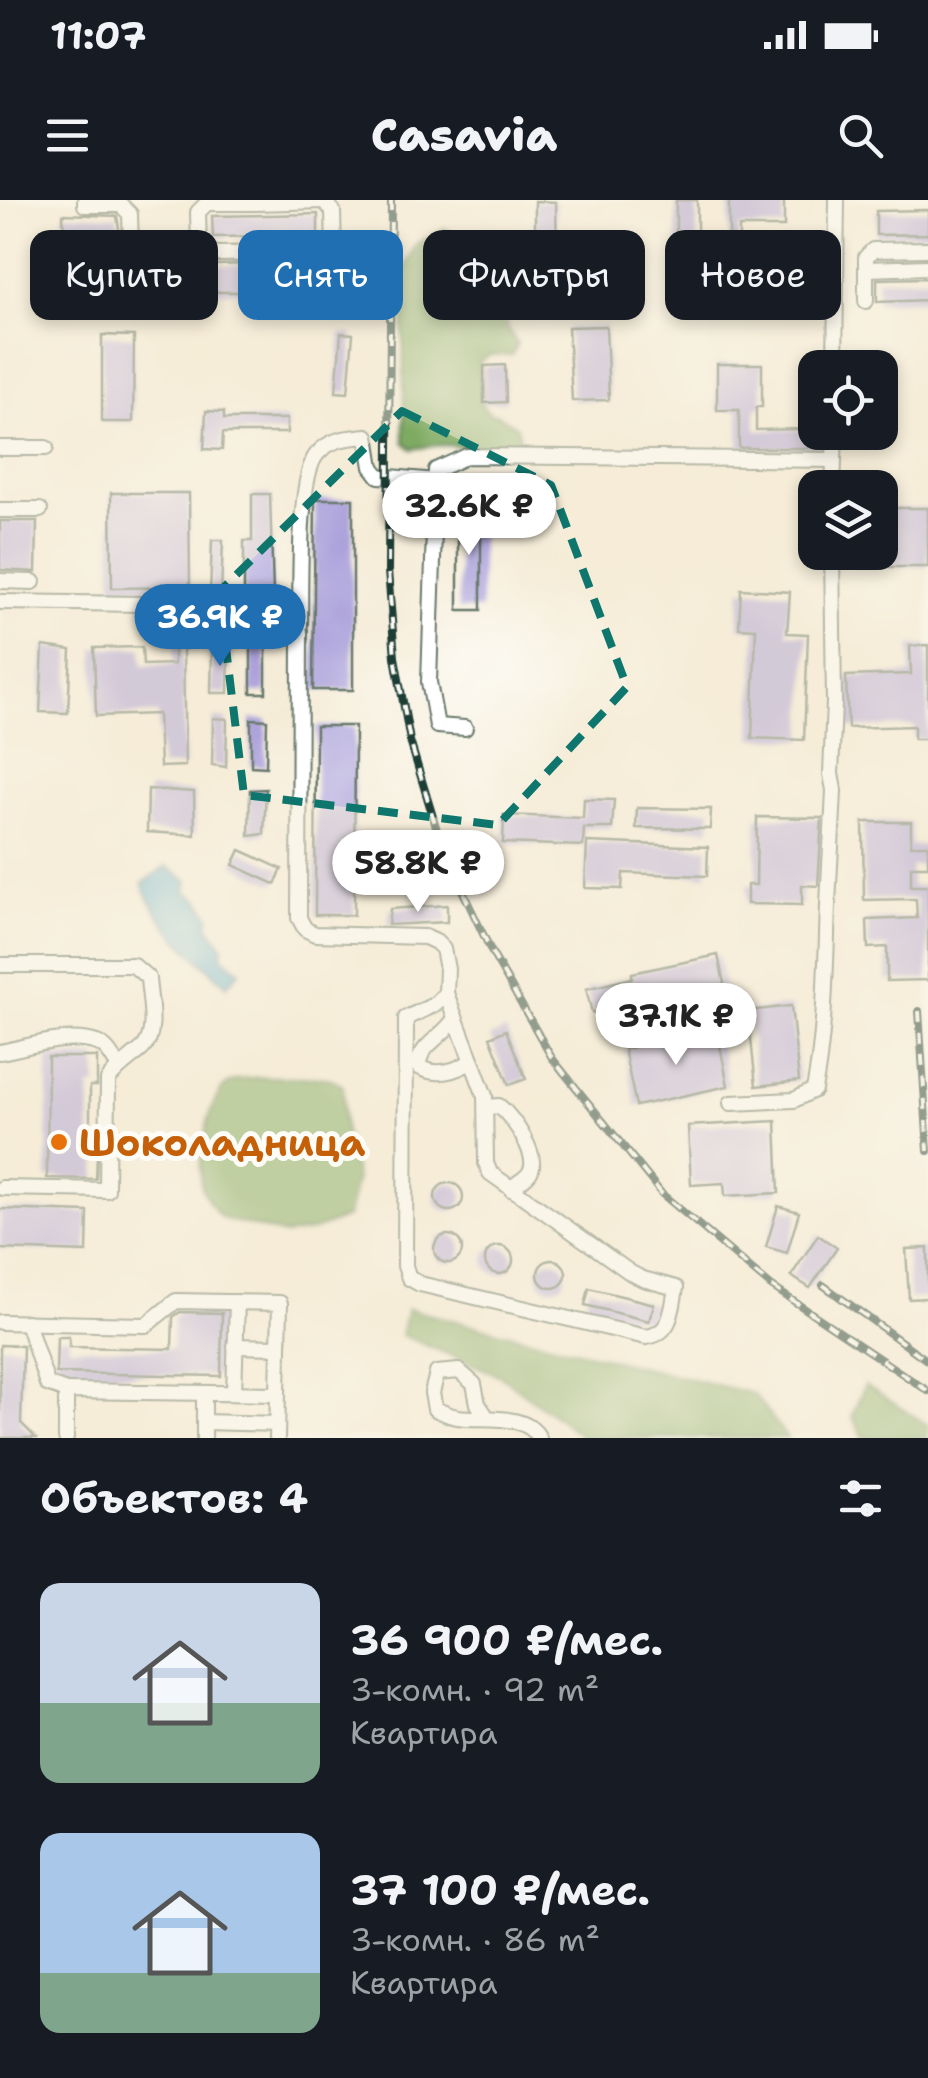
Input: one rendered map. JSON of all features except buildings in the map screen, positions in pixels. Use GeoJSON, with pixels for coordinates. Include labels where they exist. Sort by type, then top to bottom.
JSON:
{"type":"FeatureCollection","features":[{"type":"Feature","properties":{"kind":"street"},"geometry":{"type":"LineString","coordinates":[[85,200],[85,205],[120,205],[130,214],[130,230]]}},
{"type":"Feature","properties":{"kind":"street"},"geometry":{"type":"LineString","coordinates":[[835,350],[837,200]]}},
{"type":"Feature","properties":{"kind":"street"},"geometry":{"type":"LineString","coordinates":[[199,230],[198,212],[206,204],[255,201],[324,202],[333,210],[333,230]]}},
{"type":"Feature","properties":{"kind":"street"},"geometry":{"type":"LineString","coordinates":[[866,302],[866,258],[873,250],[928,249]]}},
{"type":"Feature","properties":{"kind":"street"},"geometry":{"type":"LineString","coordinates":[[866,270],[928,267]]}},
{"type":"Feature","properties":{"kind":"street"},"geometry":{"type":"LineString","coordinates":[[436,481],[379,476],[372,468],[367,436],[341,438],[320,450],[306,477],[300,631],[299,918],[305,930],[315,934],[425,937],[436,942],[446,957],[446,993],[488,1107],[486,1164],[490,1173],[632,1273],[676,1288],[666,1329],[656,1336],[646,1337],[420,1284],[409,1278],[404,1266],[406,1018],[434,1005],[446,993]]}},
{"type":"Feature","properties":{"kind":"street"},"geometry":{"type":"LineString","coordinates":[[0,448],[46,448]]}},
{"type":"Feature","properties":{"kind":"street"},"geometry":{"type":"LineString","coordinates":[[834,450],[834,470]]}},
{"type":"Feature","properties":{"kind":"street"},"geometry":{"type":"LineString","coordinates":[[465,728],[437,726],[429,682],[436,470],[467,456],[834,460]]}},
{"type":"Feature","properties":{"kind":"street"},"geometry":{"type":"LineString","coordinates":[[0,510],[40,510]]}},
{"type":"Feature","properties":{"kind":"street"},"geometry":{"type":"LineString","coordinates":[[731,1103],[794,1100],[814,1090],[821,1055],[827,994],[834,790],[832,570]]}},
{"type":"Feature","properties":{"kind":"street"},"geometry":{"type":"LineString","coordinates":[[0,581],[33,582]]}},
{"type":"Feature","properties":{"kind":"street"},"geometry":{"type":"LineString","coordinates":[[0,602],[276,606],[293,612],[300,631]]}},
{"type":"Feature","properties":{"kind":"street"},"geometry":{"type":"LineString","coordinates":[[0,965],[133,965],[148,978],[151,1035],[147,1045],[118,1066],[108,1080],[107,1190],[2,1188]]}},
{"type":"Feature","properties":{"kind":"street"},"geometry":{"type":"LineString","coordinates":[[455,1018],[448,1030],[423,1049],[418,1057],[419,1068],[425,1072],[452,1072],[472,1061]]}},
{"type":"Feature","properties":{"kind":"street"},"geometry":{"type":"LineString","coordinates":[[0,1052],[40,1042],[96,1042],[108,1050],[118,1066]]}},
{"type":"Feature","properties":{"kind":"street"},"geometry":{"type":"LineString","coordinates":[[488,1107],[499,1106],[513,1118],[532,1160],[527,1176],[510,1189]]}},
{"type":"Feature","properties":{"kind":"street"},"geometry":{"type":"LineString","coordinates":[[0,1322],[146,1325],[176,1301],[280,1303],[277,1431],[204,1430],[204,1393]]}},
{"type":"Feature","properties":{"kind":"street"},"geometry":{"type":"LineString","coordinates":[[234,1393],[236,1302]]}},
{"type":"Feature","properties":{"kind":"street"},"geometry":{"type":"LineString","coordinates":[[27,1322],[48,1384],[66,1391],[278,1394]]}},
{"type":"Feature","properties":{"kind":"street"},"geometry":{"type":"LineString","coordinates":[[236,1346],[279,1347]]}},
{"type":"Feature","properties":{"kind":"street"},"geometry":{"type":"LineString","coordinates":[[486,1416],[478,1404],[474,1384],[459,1371],[438,1373],[432,1393],[435,1409],[455,1417],[521,1422],[540,1438]]}},
{"type":"Feature","properties":{"kind":"street"},"geometry":{"type":"LineString","coordinates":[[66,1391],[66,1438]]}},
{"type":"Feature","properties":{"kind":"highlighted area"},"geometry":{"type":"Polygon","coordinates":[[[402,411],[551,485],[627,687],[498,825],[244,795],[219,592],[402,411]]]}},
{"type":"Feature","properties":{"kind":"green space"},"geometry":{"type":"Polygon","coordinates":[[[423,240],[423,320],[506,320],[517,344],[512,355],[490,355],[480,361],[482,405],[489,413],[517,427],[520,437],[505,449],[486,451],[445,445],[412,449],[404,442],[403,273],[416,244],[423,240]]]}},
{"type":"Feature","properties":{"kind":"green space"},"geometry":{"type":"Polygon","coordinates":[[[318,1077],[343,1086],[344,1127],[356,1178],[347,1217],[312,1231],[285,1235],[221,1218],[204,1193],[200,1174],[206,1128],[216,1098],[231,1082],[318,1077]]]}},
{"type":"Feature","properties":{"kind":"green space"},"geometry":{"type":"Polygon","coordinates":[[[407,1309],[754,1394],[787,1438],[579,1438],[579,1434],[501,1376],[401,1335],[407,1309]]]}},
{"type":"Feature","properties":{"kind":"green space"},"geometry":{"type":"Polygon","coordinates":[[[865,1385],[928,1425],[928,1438],[864,1438],[852,1416],[865,1385]]]}},
{"type":"Feature","properties":{"kind":"water"},"geometry":{"type":"Polygon","coordinates":[[[166,866],[188,881],[186,891],[200,900],[210,917],[208,925],[223,947],[222,956],[240,971],[227,986],[178,940],[150,901],[142,884],[166,866]]]}},
{"type":"Feature","properties":{"kind":"railway"},"geometry":{"type":"LineString","coordinates":[[391,200],[388,571],[395,657],[410,741],[443,850],[493,955],[552,1058],[662,1194],[771,1286],[928,1391]]}},
{"type":"Feature","properties":{"kind":"railway"},"geometry":{"type":"LineString","coordinates":[[919,1011],[928,1151]]}},
{"type":"Feature","properties":{"kind":"railway"},"geometry":{"type":"LineString","coordinates":[[823,1285],[928,1361]]}},
{"type":"Feature","properties":{"kind":"place","name":"Шоколадница"},"geometry":{"type":"Point","coordinates":[59,1142]}}]}
